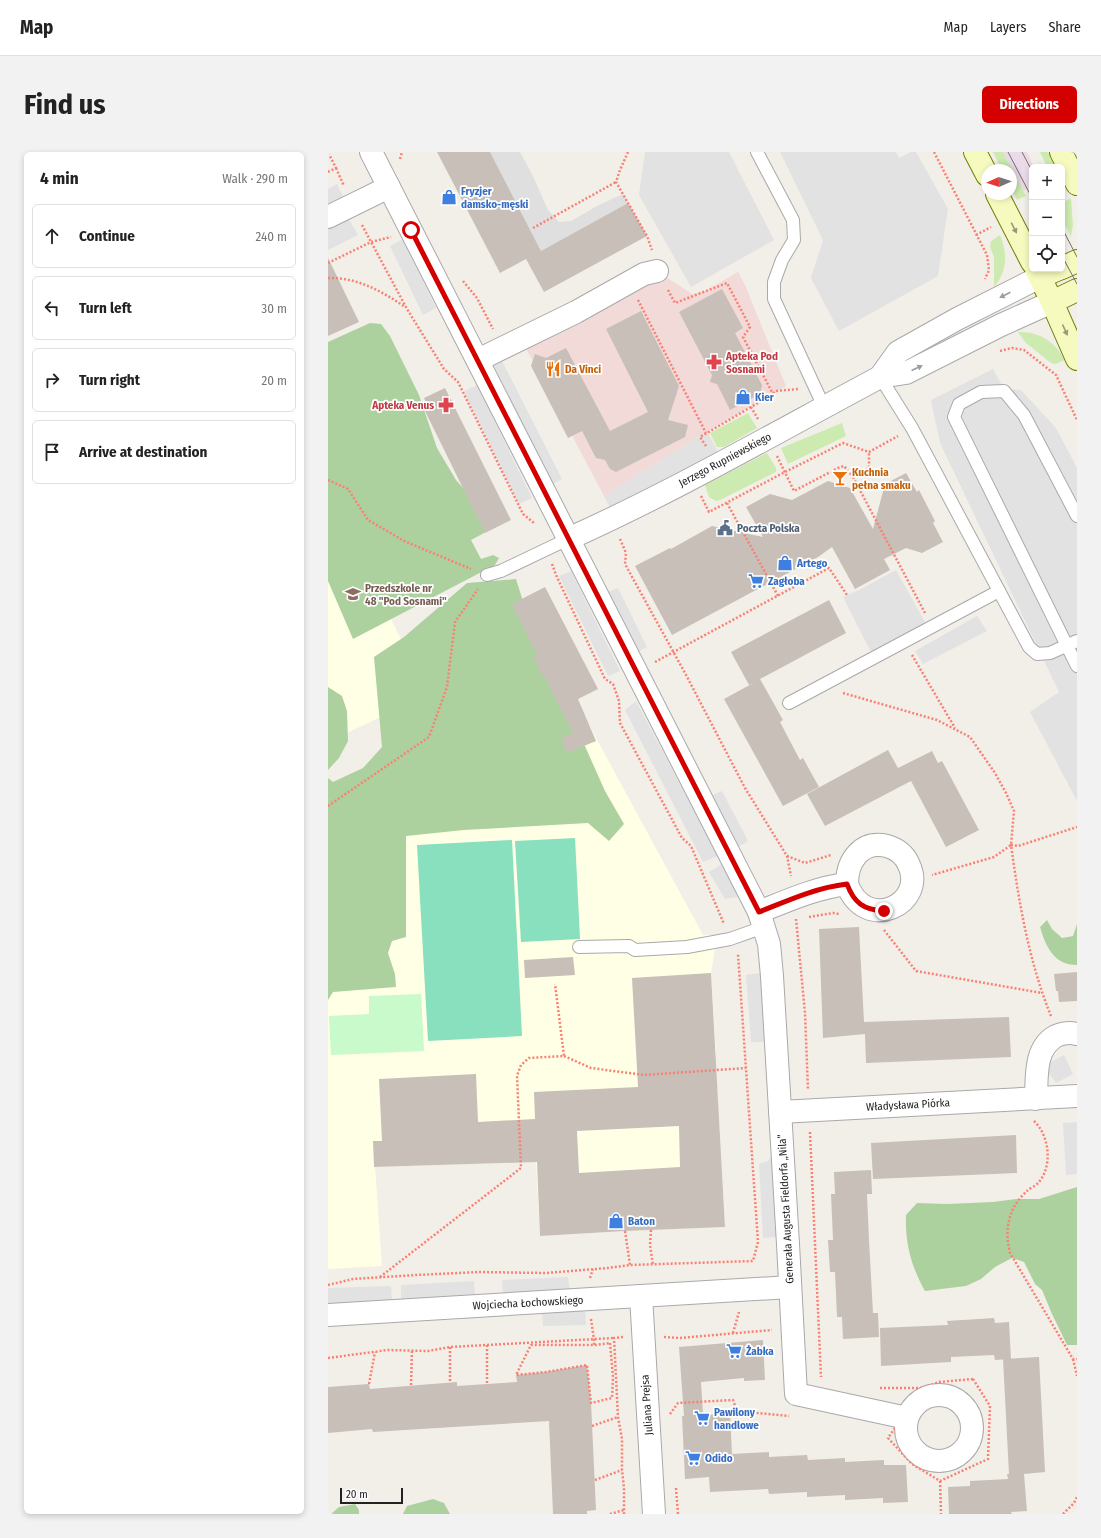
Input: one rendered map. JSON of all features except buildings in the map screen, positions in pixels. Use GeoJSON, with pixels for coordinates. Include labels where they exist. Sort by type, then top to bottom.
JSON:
{"type":"FeatureCollection","features":[{"type":"Feature","properties":{"kind":"street","name":"Generała Augusta Fieldorfa „Nila”"},"geometry":{"type":"LineString","coordinates":[[371,152],[761,919],[769,944],[771,968],[796,1394],[905,1418]]}},
{"type":"Feature","properties":{"kind":"street"},"geometry":{"type":"LineString","coordinates":[[975,152],[981,164]]}},
{"type":"Feature","properties":{"kind":"street"},"geometry":{"type":"LineString","coordinates":[[1061,152],[1077,184]]}},
{"type":"Feature","properties":{"kind":"street"},"geometry":{"type":"LineString","coordinates":[[328,218],[389,187]]}},
{"type":"Feature","properties":{"kind":"street"},"geometry":{"type":"LineString","coordinates":[[1001,200],[1029,247]]}},
{"type":"Feature","properties":{"kind":"street"},"geometry":{"type":"LineString","coordinates":[[1065,267],[1077,261]]}},
{"type":"Feature","properties":{"kind":"street"},"geometry":{"type":"LineString","coordinates":[[478,360],[576,312],[644,274],[657,271]]}},
{"type":"Feature","properties":{"kind":"street","name":"Jerzego Rupniewskiego"},"geometry":{"type":"LineString","coordinates":[[880,377],[898,352],[1037,272]]}},
{"type":"Feature","properties":{"kind":"street"},"geometry":{"type":"LineString","coordinates":[[1043,272],[1052,302],[1077,359]]}},
{"type":"Feature","properties":{"kind":"street"},"geometry":{"type":"LineString","coordinates":[[1052,302],[1077,290]]}},
{"type":"Feature","properties":{"kind":"street","name":"Jerzego Rupniewskiego"},"geometry":{"type":"LineString","coordinates":[[568,539],[611,520],[880,377],[906,373],[1001,325],[1052,302]]}},
{"type":"Feature","properties":{"kind":"street"},"geometry":{"type":"LineString","coordinates":[[881,845],[898,851],[907,859],[911,870],[911,887],[906,897],[894,907],[884,911],[872,910],[858,903],[851,894],[847,884],[847,872],[851,862],[858,853],[870,846],[881,845]]}},
{"type":"Feature","properties":{"kind":"street"},"geometry":{"type":"LineString","coordinates":[[761,919],[809,892],[826,887],[847,884]]}},
{"type":"Feature","properties":{"kind":"street"},"geometry":{"type":"LineString","coordinates":[[1033,1107],[1039,1058],[1046,1042],[1068,1034]]}},
{"type":"Feature","properties":{"kind":"street","name":"Władysława Piórka"},"geometry":{"type":"LineString","coordinates":[[780,1112],[1033,1107],[1077,1096]]}},
{"type":"Feature","properties":{"kind":"street","name":"Wojciecha Łochowskiego"},"geometry":{"type":"LineString","coordinates":[[328,1315],[641,1296],[734,1300],[790,1287]]}},
{"type":"Feature","properties":{"kind":"street","name":"Juliana Prejsa"},"geometry":{"type":"LineString","coordinates":[[641,1296],[654,1514]]}},
{"type":"Feature","properties":{"kind":"lane"},"geometry":{"type":"LineString","coordinates":[[757,152],[793,220],[794,240],[782,260],[774,282],[774,299],[824,407]]}},
{"type":"Feature","properties":{"kind":"lane"},"geometry":{"type":"LineString","coordinates":[[880,377],[912,428],[1028,647],[1037,654],[1050,652],[1072,644]]}},
{"type":"Feature","properties":{"kind":"lane"},"geometry":{"type":"LineString","coordinates":[[1077,516],[1024,414],[1004,391],[981,392],[959,404],[954,417],[1072,644],[1077,666]]}},
{"type":"Feature","properties":{"kind":"lane"},"geometry":{"type":"LineString","coordinates":[[487,575],[501,571],[568,539]]}},
{"type":"Feature","properties":{"kind":"lane"},"geometry":{"type":"LineString","coordinates":[[789,703],[824,686],[999,591]]}},
{"type":"Feature","properties":{"kind":"lane"},"geometry":{"type":"LineString","coordinates":[[579,947],[629,946],[635,950],[688,947],[730,939],[761,919]]}},
{"type":"Feature","properties":{"kind":"path"},"geometry":{"type":"LineString","coordinates":[[328,152],[336,168],[328,172]]}},
{"type":"Feature","properties":{"kind":"path"},"geometry":{"type":"LineString","coordinates":[[533,228],[616,182],[628,152]]}},
{"type":"Feature","properties":{"kind":"path"},"geometry":{"type":"LineString","coordinates":[[934,152],[988,260],[989,270],[983,282]]}},
{"type":"Feature","properties":{"kind":"path"},"geometry":{"type":"LineString","coordinates":[[616,182],[647,236],[655,256],[657,271],[675,303],[727,283],[750,327],[743,337],[773,394]]}},
{"type":"Feature","properties":{"kind":"path"},"geometry":{"type":"LineString","coordinates":[[976,235],[995,225]]}},
{"type":"Feature","properties":{"kind":"path"},"geometry":{"type":"LineString","coordinates":[[328,264],[370,242],[399,235],[411,230]]}},
{"type":"Feature","properties":{"kind":"path"},"geometry":{"type":"LineString","coordinates":[[328,278],[342,278],[368,286],[385,293],[407,309]]}},
{"type":"Feature","properties":{"kind":"path"},"geometry":{"type":"LineString","coordinates":[[629,282],[706,433]]}},
{"type":"Feature","properties":{"kind":"path"},"geometry":{"type":"LineString","coordinates":[[998,352],[1012,348],[1024,350],[1056,376],[1077,420]]}},
{"type":"Feature","properties":{"kind":"path"},"geometry":{"type":"LineString","coordinates":[[708,450],[700,437],[706,433],[773,394],[775,391],[804,388]]}},
{"type":"Feature","properties":{"kind":"path"},"geometry":{"type":"LineString","coordinates":[[751,407],[753,411]]}},
{"type":"Feature","properties":{"kind":"path"},"geometry":{"type":"LineString","coordinates":[[705,505],[709,512],[843,443],[868,452],[912,428]]}},
{"type":"Feature","properties":{"kind":"path"},"geometry":{"type":"LineString","coordinates":[[853,478],[869,468],[868,452]]}},
{"type":"Feature","properties":{"kind":"path"},"geometry":{"type":"LineString","coordinates":[[781,465],[794,491],[844,466],[853,478],[932,627]]}},
{"type":"Feature","properties":{"kind":"path"},"geometry":{"type":"LineString","coordinates":[[328,480],[348,489],[368,520],[404,541],[487,575],[455,622],[447,687],[429,737],[328,806]]}},
{"type":"Feature","properties":{"kind":"path"},"geometry":{"type":"LineString","coordinates":[[727,503],[778,596]]}},
{"type":"Feature","properties":{"kind":"path"},"geometry":{"type":"LineString","coordinates":[[651,664],[829,568],[846,595]]}},
{"type":"Feature","properties":{"kind":"path"},"geometry":{"type":"LineString","coordinates":[[904,642],[955,729]]}},
{"type":"Feature","properties":{"kind":"path"},"geometry":{"type":"LineString","coordinates":[[824,686],[864,700],[894,706],[937,720],[970,737],[1006,793],[1014,811],[1011,845],[1018,894],[1042,993],[1068,1034]]}},
{"type":"Feature","properties":{"kind":"path"},"geometry":{"type":"LineString","coordinates":[[912,881],[994,857],[1011,845],[1018,846],[1077,827]]}},
{"type":"Feature","properties":{"kind":"path"},"geometry":{"type":"LineString","coordinates":[[883,929],[916,971],[1042,993]]}},
{"type":"Feature","properties":{"kind":"path"},"geometry":{"type":"LineString","coordinates":[[328,1285],[353,1280],[479,1272],[546,1273],[630,1265],[753,1261],[758,1242],[739,956],[730,939]]}},
{"type":"Feature","properties":{"kind":"path"},"geometry":{"type":"LineString","coordinates":[[555,984],[564,1056]]}},
{"type":"Feature","properties":{"kind":"path"},"geometry":{"type":"LineString","coordinates":[[380,1278],[521,1168],[517,1076],[521,1065],[529,1058],[564,1056],[591,1068],[644,1075],[746,1068]]}},
{"type":"Feature","properties":{"kind":"path"},"geometry":{"type":"LineString","coordinates":[[1033,1107],[1047,1147],[1048,1164],[1039,1182],[1025,1193],[1011,1213],[1007,1239],[1010,1253],[1073,1359],[1077,1376]]}},
{"type":"Feature","properties":{"kind":"path"},"geometry":{"type":"LineString","coordinates":[[651,1230],[650,1245],[652,1265]]}},
{"type":"Feature","properties":{"kind":"path"},"geometry":{"type":"LineString","coordinates":[[626,1231],[630,1265]]}},
{"type":"Feature","properties":{"kind":"path"},"geometry":{"type":"LineString","coordinates":[[733,1333],[734,1300]]}},
{"type":"Feature","properties":{"kind":"path"},"geometry":{"type":"LineString","coordinates":[[328,1358],[401,1349],[428,1351],[450,1347],[643,1336],[680,1338],[792,1329]]}},
{"type":"Feature","properties":{"kind":"path"},"geometry":{"type":"LineString","coordinates":[[614,1338],[618,1417],[622,1439],[624,1514]]}},
{"type":"Feature","properties":{"kind":"path"},"geometry":{"type":"LineString","coordinates":[[610,1343],[613,1377],[612,1398],[591,1403],[587,1366],[516,1375],[532,1345],[594,1345],[610,1343]]}},
{"type":"Feature","properties":{"kind":"path"},"geometry":{"type":"LineString","coordinates":[[487,1345],[487,1384]]}},
{"type":"Feature","properties":{"kind":"path"},"geometry":{"type":"LineString","coordinates":[[450,1347],[450,1382]]}},
{"type":"Feature","properties":{"kind":"path"},"geometry":{"type":"LineString","coordinates":[[412,1350],[412,1385]]}},
{"type":"Feature","properties":{"kind":"path"},"geometry":{"type":"LineString","coordinates":[[369,1384],[375,1352]]}},
{"type":"Feature","properties":{"kind":"path"},"geometry":{"type":"LineString","coordinates":[[888,1438],[905,1418],[923,1388],[939,1382],[973,1379],[990,1406],[988,1459],[940,1481]]}},
{"type":"Feature","properties":{"kind":"path"},"geometry":{"type":"LineString","coordinates":[[670,1415],[678,1403],[733,1400],[737,1411],[792,1416]]}},
{"type":"Feature","properties":{"kind":"path"},"geometry":{"type":"LineString","coordinates":[[592,1426],[618,1417]]}},
{"type":"Feature","properties":{"kind":"path"},"geometry":{"type":"LineString","coordinates":[[885,1432],[888,1438],[912,1464],[940,1481]]}},
{"type":"Feature","properties":{"kind":"path"},"geometry":{"type":"LineString","coordinates":[[595,1480],[622,1470]]}},
{"type":"Feature","properties":{"kind":"path"},"geometry":{"type":"LineString","coordinates":[[940,1481],[941,1514]]}},
{"type":"Feature","properties":{"kind":"path"},"geometry":{"type":"LineString","coordinates":[[676,1484],[678,1514]]}},
{"type":"Feature","properties":{"kind":"path"},"geometry":{"type":"LineString","coordinates":[[1063,1514],[1074,1503],[1077,1496]]}},
{"type":"Feature","properties":{"kind":"path"},"geometry":{"type":"LineString","coordinates":[[610,1514],[624,1510]]}},
{"type":"Feature","properties":{"kind":"shaded area"},"geometry":{"type":"Polygon","coordinates":[[[490,152],[520,152],[532,174],[548,210],[559,222],[571,221],[597,206],[623,194],[628,203],[541,251],[490,152]]]}},
{"type":"Feature","properties":{"kind":"shaded area"},"geometry":{"type":"Polygon","coordinates":[[[645,152],[729,152],[774,240],[691,287],[639,195],[645,152]]]}},
{"type":"Feature","properties":{"kind":"shaded area"},"geometry":{"type":"Polygon","coordinates":[[[780,152],[896,152],[899,158],[911,152],[916,152],[948,209],[938,276],[839,331],[811,278],[823,240],[780,152]]]}},
{"type":"Feature","properties":{"kind":"shaded area"},"geometry":{"type":"Polygon","coordinates":[[[1003,152],[1027,152],[1033,164],[1029,164],[1029,188],[1023,191],[1017,179],[1017,164],[1009,164],[1003,152]]]}},
{"type":"Feature","properties":{"kind":"shaded area"},"geometry":{"type":"Polygon","coordinates":[[[337,184],[344,199],[328,207],[328,189],[337,184]]]}},
{"type":"Feature","properties":{"kind":"shaded area"},"geometry":{"type":"Polygon","coordinates":[[[349,219],[358,235],[328,250],[328,229],[349,219]]]}},
{"type":"Feature","properties":{"kind":"shaded area"},"geometry":{"type":"Polygon","coordinates":[[[403,239],[436,308],[423,315],[390,246],[403,239]]]}},
{"type":"Feature","properties":{"kind":"shaded area"},"geometry":{"type":"Polygon","coordinates":[[[657,271],[692,294],[705,291],[738,272],[745,285],[786,386],[707,431],[604,496],[521,339],[657,271]]]}},
{"type":"Feature","properties":{"kind":"shaded area"},"geometry":{"type":"Polygon","coordinates":[[[502,361],[562,479],[551,485],[491,367],[502,361]]]}},
{"type":"Feature","properties":{"kind":"shaded area"},"geometry":{"type":"Polygon","coordinates":[[[993,369],[1004,389],[1021,390],[1056,428],[1077,468],[1077,801],[1030,712],[1059,692],[940,443],[931,400],[993,369]]]}},
{"type":"Feature","properties":{"kind":"shaded area"},"geometry":{"type":"Polygon","coordinates":[[[477,385],[532,498],[519,504],[464,391],[477,385]]]}},
{"type":"Feature","properties":{"kind":"shaded area"},"geometry":{"type":"Polygon","coordinates":[[[707,431],[723,462],[615,517],[604,496],[707,431]]]}},
{"type":"Feature","properties":{"kind":"shaded area","name":"Przedszkole nr 48 \"Pod Sosnami\""},"geometry":{"type":"Polygon","coordinates":[[[328,495],[429,694],[328,742],[328,495]]]}},
{"type":"Feature","properties":{"kind":"shaded area"},"geometry":{"type":"Polygon","coordinates":[[[896,570],[926,624],[872,654],[843,597],[896,570]]]}},
{"type":"Feature","properties":{"kind":"shaded area"},"geometry":{"type":"Polygon","coordinates":[[[571,571],[620,671],[608,676],[559,576],[571,571]]]}},
{"type":"Feature","properties":{"kind":"shaded area"},"geometry":{"type":"Polygon","coordinates":[[[618,588],[647,647],[632,655],[603,594],[618,588]]]}},
{"type":"Feature","properties":{"kind":"shaded area"},"geometry":{"type":"Polygon","coordinates":[[[977,616],[987,631],[923,664],[915,651],[977,616]]]}},
{"type":"Feature","properties":{"kind":"shaded area"},"geometry":{"type":"Polygon","coordinates":[[[636,701],[718,856],[703,862],[625,710],[636,701]]]}},
{"type":"Feature","properties":{"kind":"shaded area"},"geometry":{"type":"Polygon","coordinates":[[[589,725],[703,935],[717,935],[711,973],[716,1055],[694,1056],[717,1083],[725,1227],[540,1236],[536,1162],[375,1167],[382,1266],[328,1269],[328,856],[514,757],[589,725]]]}},
{"type":"Feature","properties":{"kind":"shaded area"},"geometry":{"type":"Polygon","coordinates":[[[722,791],[748,841],[735,849],[708,797],[722,791]]]}},
{"type":"Feature","properties":{"kind":"shaded area"},"geometry":{"type":"Polygon","coordinates":[[[722,864],[738,897],[725,899],[709,872],[722,864]]]}},
{"type":"Feature","properties":{"kind":"shaded area"},"geometry":{"type":"Polygon","coordinates":[[[761,973],[766,1042],[751,1042],[746,975],[761,973]]]}},
{"type":"Feature","properties":{"kind":"shaded area"},"geometry":{"type":"Polygon","coordinates":[[[1064,1055],[1073,1074],[1056,1083],[1047,1071],[1047,1064],[1064,1055]]]}},
{"type":"Feature","properties":{"kind":"shaded area"},"geometry":{"type":"Polygon","coordinates":[[[1077,1122],[1077,1174],[1066,1175],[1063,1123],[1077,1122]]]}},
{"type":"Feature","properties":{"kind":"shaded area"},"geometry":{"type":"Polygon","coordinates":[[[773,1154],[778,1237],[763,1238],[759,1164],[768,1161],[773,1154]]]}},
{"type":"Feature","properties":{"kind":"shaded area"},"geometry":{"type":"Polygon","coordinates":[[[568,1277],[570,1292],[503,1295],[502,1280],[568,1277]]]}},
{"type":"Feature","properties":{"kind":"shaded area"},"geometry":{"type":"Polygon","coordinates":[[[474,1281],[475,1297],[401,1300],[401,1285],[474,1281]]]}},
{"type":"Feature","properties":{"kind":"shaded area"},"geometry":{"type":"Polygon","coordinates":[[[391,1286],[392,1301],[328,1305],[328,1288],[391,1286]]]}},
{"type":"Feature","properties":{"kind":"shaded area"},"geometry":{"type":"Polygon","coordinates":[[[585,1310],[586,1325],[543,1326],[542,1312],[585,1310]]]}},
{"type":"Feature","properties":{"kind":"green space"},"geometry":{"type":"Polygon","coordinates":[[[993,152],[1003,152],[1009,164],[999,164],[993,152]]]}},
{"type":"Feature","properties":{"kind":"green space"},"geometry":{"type":"Polygon","coordinates":[[[1040,152],[1048,152],[1054,164],[1046,164],[1040,152]]]}},
{"type":"Feature","properties":{"kind":"green space"},"geometry":{"type":"Polygon","coordinates":[[[1017,179],[1026,196],[1017,200],[1017,179]]]}},
{"type":"Feature","properties":{"kind":"green space"},"geometry":{"type":"Polygon","coordinates":[[[1071,198],[1073,225],[1071,237],[1065,225],[1065,201],[1071,198]]]}},
{"type":"Feature","properties":{"kind":"green space"},"geometry":{"type":"Polygon","coordinates":[[[1000,235],[1003,242],[1005,262],[1002,275],[994,287],[994,257],[990,247],[991,241],[1000,235]]]}},
{"type":"Feature","properties":{"kind":"green space"},"geometry":{"type":"Polygon","coordinates":[[[370,323],[381,324],[390,336],[419,395],[437,448],[456,480],[472,498],[486,532],[471,540],[481,559],[493,555],[499,558],[495,565],[353,639],[328,581],[328,342],[370,323]]]}},
{"type":"Feature","properties":{"kind":"green space"},"geometry":{"type":"Polygon","coordinates":[[[1018,332],[1033,333],[1046,339],[1056,348],[1065,360],[1055,364],[1051,363],[1026,343],[1018,332]]]}},
{"type":"Feature","properties":{"kind":"green space"},"geometry":{"type":"Polygon","coordinates":[[[748,413],[757,428],[724,447],[717,447],[710,433],[748,413]]]}},
{"type":"Feature","properties":{"kind":"green space"},"geometry":{"type":"Polygon","coordinates":[[[842,423],[846,436],[788,464],[781,448],[842,423]]]}},
{"type":"Feature","properties":{"kind":"green space"},"geometry":{"type":"Polygon","coordinates":[[[767,453],[776,468],[776,472],[720,500],[716,501],[709,497],[705,485],[767,453]]]}},
{"type":"Feature","properties":{"kind":"green space"},"geometry":{"type":"Polygon","coordinates":[[[516,579],[540,656],[568,708],[605,791],[624,824],[609,841],[588,823],[464,830],[406,836],[406,937],[392,941],[388,953],[395,974],[396,987],[333,992],[328,1000],[328,778],[333,782],[363,768],[382,747],[374,657],[404,637],[467,583],[516,579]]]}},
{"type":"Feature","properties":{"kind":"green space"},"geometry":{"type":"Polygon","coordinates":[[[328,687],[342,696],[347,711],[348,741],[339,758],[328,770],[328,687]]]}},
{"type":"Feature","properties":{"kind":"green space"},"geometry":{"type":"Polygon","coordinates":[[[575,838],[580,939],[521,942],[515,841],[575,838]]]}},
{"type":"Feature","properties":{"kind":"green space"},"geometry":{"type":"Polygon","coordinates":[[[512,840],[522,1036],[428,1041],[417,845],[512,840]]]}},
{"type":"Feature","properties":{"kind":"green space"},"geometry":{"type":"Polygon","coordinates":[[[1047,920],[1052,929],[1062,938],[1073,936],[1077,924],[1077,965],[1062,962],[1052,954],[1048,948],[1040,927],[1047,920]]]}},
{"type":"Feature","properties":{"kind":"green space"},"geometry":{"type":"Polygon","coordinates":[[[421,994],[424,1051],[331,1055],[329,1016],[369,1014],[369,996],[421,994]]]}},
{"type":"Feature","properties":{"kind":"green space"},"geometry":{"type":"Polygon","coordinates":[[[1077,1187],[1077,1345],[1067,1345],[1042,1290],[1035,1284],[1024,1262],[1012,1258],[995,1267],[981,1279],[966,1286],[925,1291],[916,1273],[910,1254],[906,1225],[906,1215],[917,1203],[947,1204],[993,1202],[1016,1199],[1039,1199],[1077,1187]]]}},
{"type":"Feature","properties":{"kind":"green space"},"geometry":{"type":"Polygon","coordinates":[[[433,1499],[444,1503],[450,1514],[403,1514],[407,1506],[433,1499]]]}},
{"type":"Feature","properties":{"kind":"green space"},"geometry":{"type":"Polygon","coordinates":[[[355,1504],[359,1510],[359,1514],[331,1514],[339,1507],[355,1504]]]}},
{"type":"Feature","properties":{"kind":"tram line"},"geometry":{"type":"LineString","coordinates":[[1008,152],[1029,192]]}},
{"type":"Feature","properties":{"kind":"tram line"},"geometry":{"type":"LineString","coordinates":[[1022,152],[1029,165]]}},
{"type":"Feature","properties":{"kind":"tram line"},"geometry":{"type":"LineString","coordinates":[[1065,234],[1077,257]]}},
{"type":"Feature","properties":{"kind":"tram line"},"geometry":{"type":"LineString","coordinates":[[1065,262],[1077,284]]}},
{"type":"Feature","properties":{"kind":"place","name":"Fryzjer damsko-męski"},"geometry":{"type":"Point","coordinates":[449,197]}},
{"type":"Feature","properties":{"kind":"place","name":"Apteka Pod Sosnami"},"geometry":{"type":"Point","coordinates":[714,362]}},
{"type":"Feature","properties":{"kind":"place","name":"Da Vinci"},"geometry":{"type":"Point","coordinates":[553,369]}},
{"type":"Feature","properties":{"kind":"place","name":"Kier"},"geometry":{"type":"Point","coordinates":[743,397]}},
{"type":"Feature","properties":{"kind":"place","name":"Apteka Venus"},"geometry":{"type":"Point","coordinates":[446,405]}},
{"type":"Feature","properties":{"kind":"place","name":"Kuchnia pełna smaku"},"geometry":{"type":"Point","coordinates":[840,478]}},
{"type":"Feature","properties":{"kind":"place","name":"Poczta Polska"},"geometry":{"type":"Point","coordinates":[725,528]}},
{"type":"Feature","properties":{"kind":"place","name":"Artego"},"geometry":{"type":"Point","coordinates":[785,563]}},
{"type":"Feature","properties":{"kind":"place","name":"Zagłoba"},"geometry":{"type":"Point","coordinates":[756,581]}},
{"type":"Feature","properties":{"kind":"place","name":"Przedszkole nr 48 \"Pod Sosnami\""},"geometry":{"type":"Point","coordinates":[353,594]}},
{"type":"Feature","properties":{"kind":"place","name":"Baton"},"geometry":{"type":"Point","coordinates":[616,1221]}},
{"type":"Feature","properties":{"kind":"place","name":"Żabka"},"geometry":{"type":"Point","coordinates":[734,1351]}},
{"type":"Feature","properties":{"kind":"place","name":"Pawilony handlowe"},"geometry":{"type":"Point","coordinates":[702,1418]}},
{"type":"Feature","properties":{"kind":"place","name":"Odido"},"geometry":{"type":"Point","coordinates":[693,1458]}},
{"type":"Feature","properties":{"kind":"route"},"geometry":{"type":"LineString","coordinates":[[411,230],[759,912],[809,892],[826,887],[847,884],[851,894],[858,903],[872,910],[884,911]]}}]}
